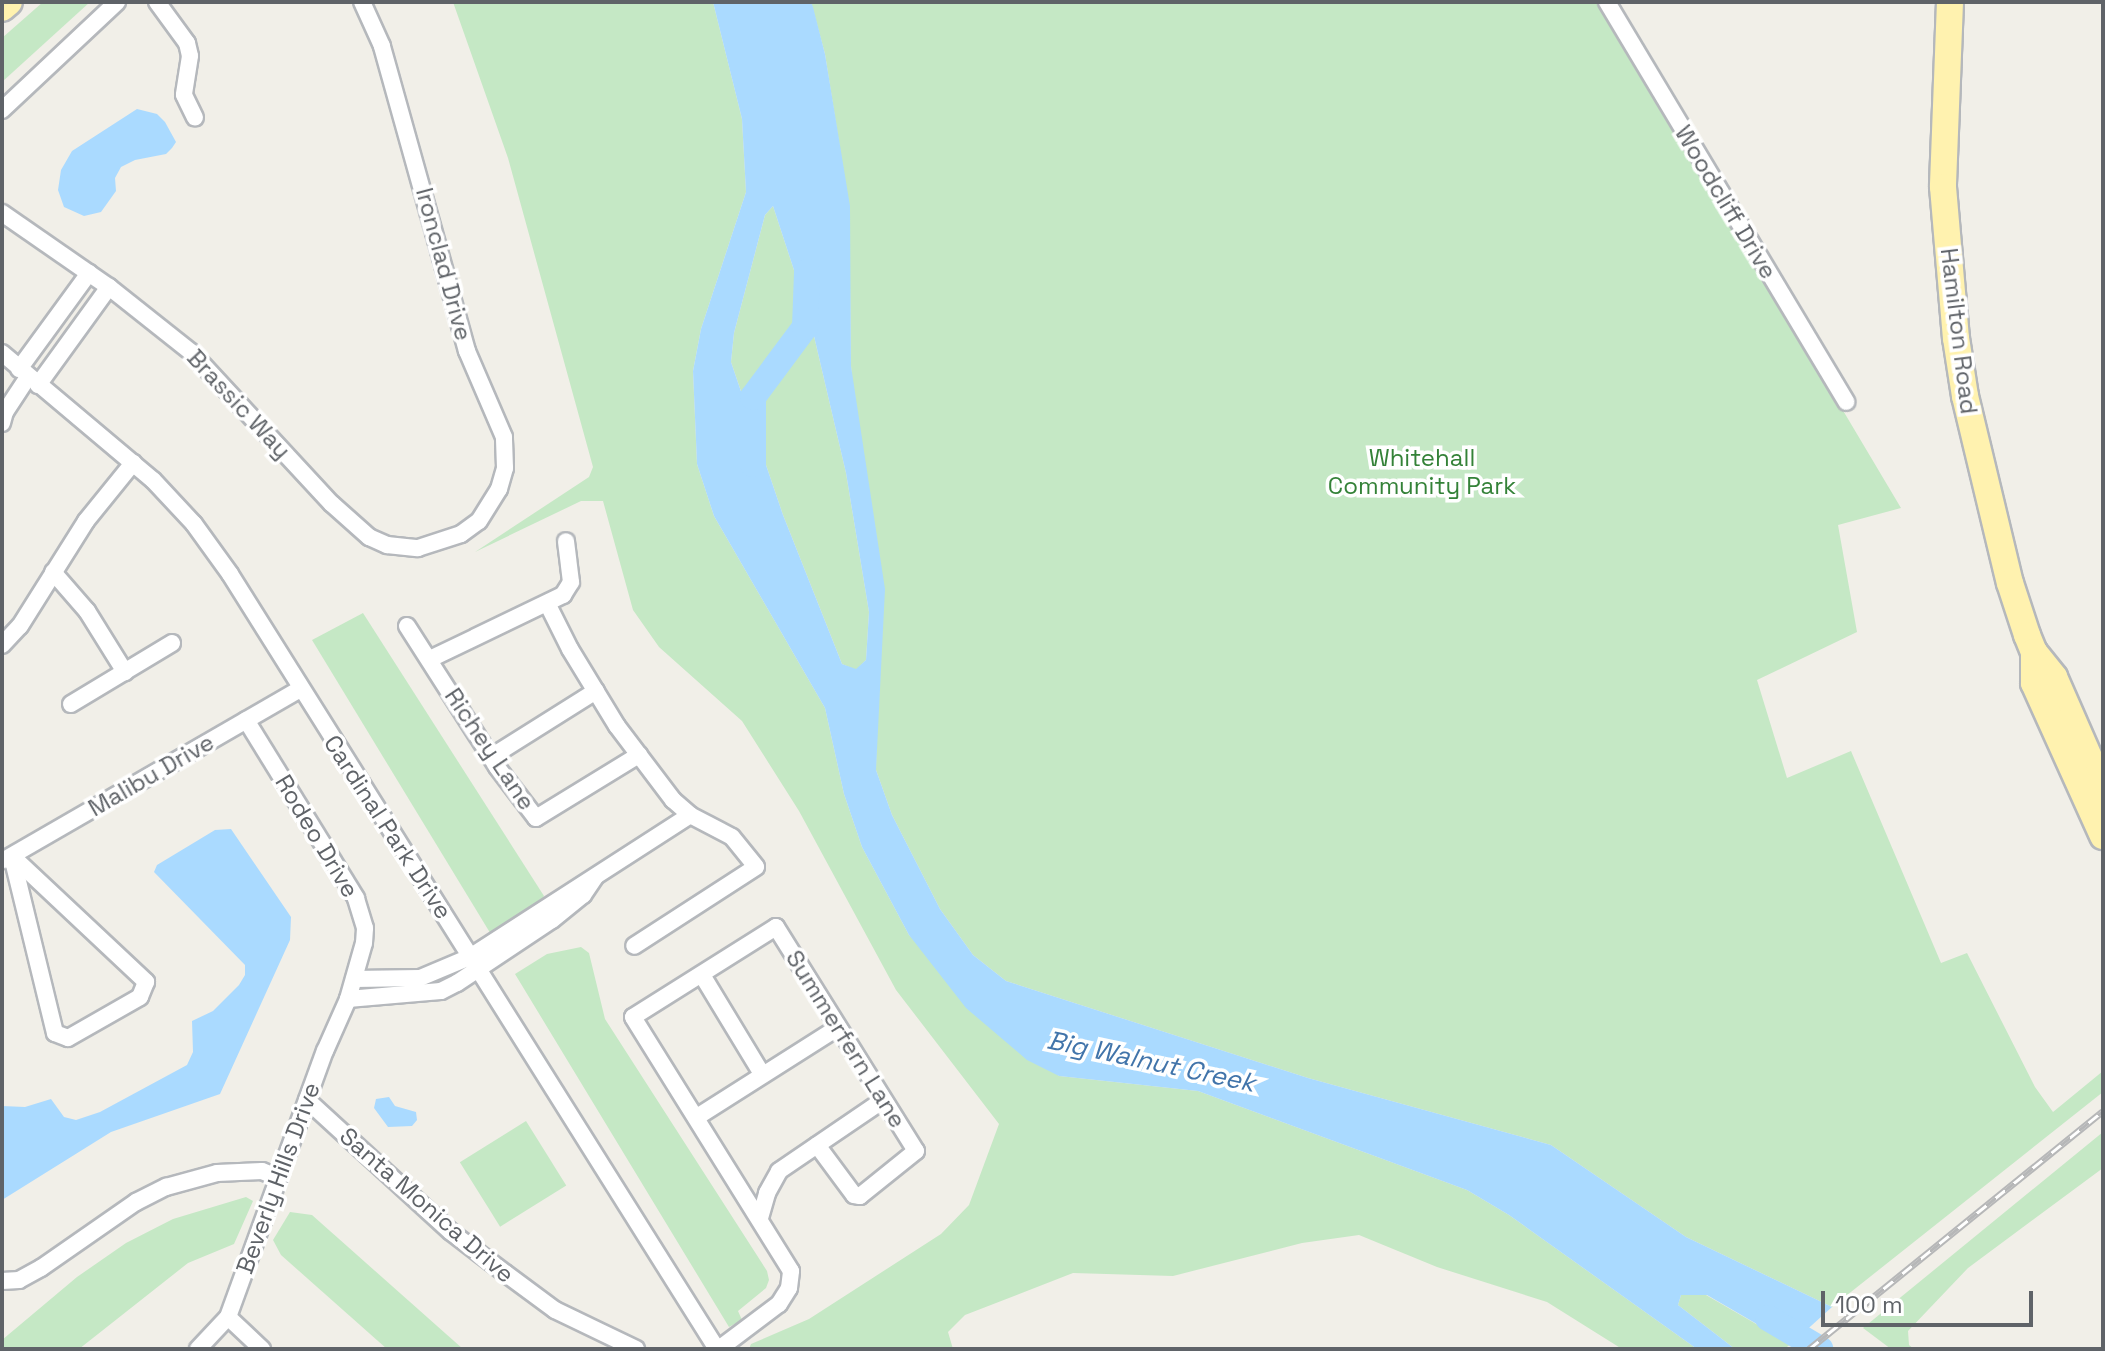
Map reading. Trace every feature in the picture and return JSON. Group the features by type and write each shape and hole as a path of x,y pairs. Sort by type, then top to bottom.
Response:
{"main road":[{"path":"2,8 9,2"},
{"name":"Hamilton Road","path":"1950,2 1943,187 1957,350 1974,437 2010,583 2034,652 2034,683 2103,836"},
{"name":"Hamilton Road","path":"2034,652 2054,677 2103,789"}],"street":[{"path":"2,110 117,2"},
{"path":"157,2 187,43 190,56 184,95 195,118"},
{"name":"Ironclad Drive","path":"362,2 382,46 467,351 504,437 505,468 499,489 479,521"},
{"name":"Woodcliff Drive","path":"1607,2 1846,402"},
{"name":"Brassic Way","path":"2,213 109,287 191,352 332,504 369,537 387,545 418,548 461,534 479,521"},
{"path":"2,423 5,412 89,273"},
{"path":"28,377 109,287"},
{"name":"Cardinal Park Drive","path":"2,353 133,463 194,524 230,574 718,1349"},
{"path":"2,645 20,626 86,521 133,463"},
{"path":"566,541 570,589 548,605 596,691 673,800 690,815 732,837 756,867 634,946"},
{"path":"53,572 87,611 125,672"},
{"name":"Richey Lane","path":"430,659 548,605"},
{"name":"Richey Lane","path":"407,626 491,757 536,818 639,755"},
{"path":"71,704 172,643"},
{"name":"Malibu Drive","path":"7,858 300,689"},
{"path":"491,757 596,691"},
{"name":"Rodeo Drive","path":"246,720 356,898 365,928 361,960"},
{"path":"348,999 441,991 474,963 552,920 583,895 601,870 690,815"},
{"path":"7,858 146,982 140,997 68,1038 55,1033 7,858"},
{"name":"Summerfern Lane","path":"702,975 776,927 916,1151 860,1196 854,1195 817,1145"},
{"name":"Beverly Hills Drive","path":"198,1349 228,1317 277,1177 361,960"},
{"path":"354,979 420,978 474,963"},
{"path":"718,1349 779,1304 789,1288 791,1271 633,1017 702,975 762,1074"},
{"path":"697,1117 837,1028"},
{"name":"Santa Monica Drive","path":"307,1100 451,1232 505,1273 555,1310 636,1349"},
{"path":"760,1218 767,1193 779,1171 882,1101"},
{"path":"2,1281 19,1280 41,1268 136,1202 166,1187 217,1173 262,1171 277,1177"},
{"path":"228,1317 262,1349"}],"green space":[{"path":"43,2 90,2 2,82 2,38"},
{"path":"453,2 713,2 742,119 746,192 701,329 693,371 697,464 714,516 825,708 844,794 862,847 909,935 1059,1076 1198,1091 1467,1190 1509,1215 1697,1349 1622,1349 1547,1302 1437,1267 1359,1235 1302,1243 1173,1276 1073,1273 965,1315 948,1332 953,1349 749,1349 751,1344 809,1319 941,1234 969,1205 999,1124 896,990 799,811 742,721 659,647 633,610 603,501 581,501 475,552 589,477 593,467 508,158"},
{"name":"Whitehall Community Park","path":"811,2 1600,2 1901,508 1838,525 1857,632 1757,680 1787,778 1851,751 1941,963 1967,953 2035,1087 2053,1112 2103,1071 2103,1092 1832,1307 1686,1237 1551,1145 1308,1078 1006,981 973,955 940,909 892,815 876,770 877,697 851,366 849,206 825,54"},
{"path":"773,206 810,319 846,473 869,612 866,660 856,670 842,664 783,515 731,362 734,333 765,215"},
{"path":"363,613 544,896 539,905 492,936 312,640"},
{"path":"581,947 589,953 605,1019 767,1271 769,1280 766,1288 738,1311 742,1320 729,1327 515,974 547,954"},
{"path":"526,1121 566,1185 500,1227 460,1162"},
{"path":"2103,1132 2103,1168 1968,1268 1908,1331 1909,1345 1914,1349 1891,1349 1863,1328"},
{"path":"246,1197 253,1201 234,1244 188,1263 79,1349 2,1349 2,1340 77,1277 126,1243 173,1219"},
{"path":"290,1212 312,1215 463,1349 387,1349 281,1255 273,1240"},
{"path":"1681,1295 1706,1295 1791,1344 1784,1349 1735,1349 1678,1305"}],"water":[{"path":"713,2 811,2 825,54 850,206 851,366 885,589 876,770 892,815 940,909 973,955 1006,981 1308,1078 1551,1145 1686,1237 1832,1307 1791,1344 1707,1295 1681,1295 1678,1305 1735,1349 1697,1349 1509,1215 1467,1190 1198,1091 1059,1076 1027,1060 966,1008 909,935 862,847 844,794 825,708 714,516 697,464 693,371 701,329 746,192 742,119","holes":["773,206 810,319 846,473 869,612 866,660 856,669 842,664 783,515 731,362 734,333 765,215"]},
{"path":"137,109 157,114 165,122 176,142 172,148 166,154 135,160 121,167 115,178 116,191 101,212 84,216 64,207 58,190 61,170 72,151"},
{"path":"231,829 291,917 290,940 220,1094 111,1132 2,1200 2,1106 25,1107 51,1099 64,1117 76,1120 100,1112 187,1065 193,1052 192,1021 213,1011 239,985 245,975 245,965 154,872 157,865 215,830"},
{"path":"389,1097 395,1106 416,1112 417,1120 412,1126 388,1127 374,1108 376,1099"}],"waterway":[{"name":"Big Walnut Creek","path":"753,464 753,397 805,327 807,272"},
{"name":"Big Walnut Creek","path":"1768,1318 1820,1349"}],"railway":[{"path":"1809,1349 2103,1111"}]}
